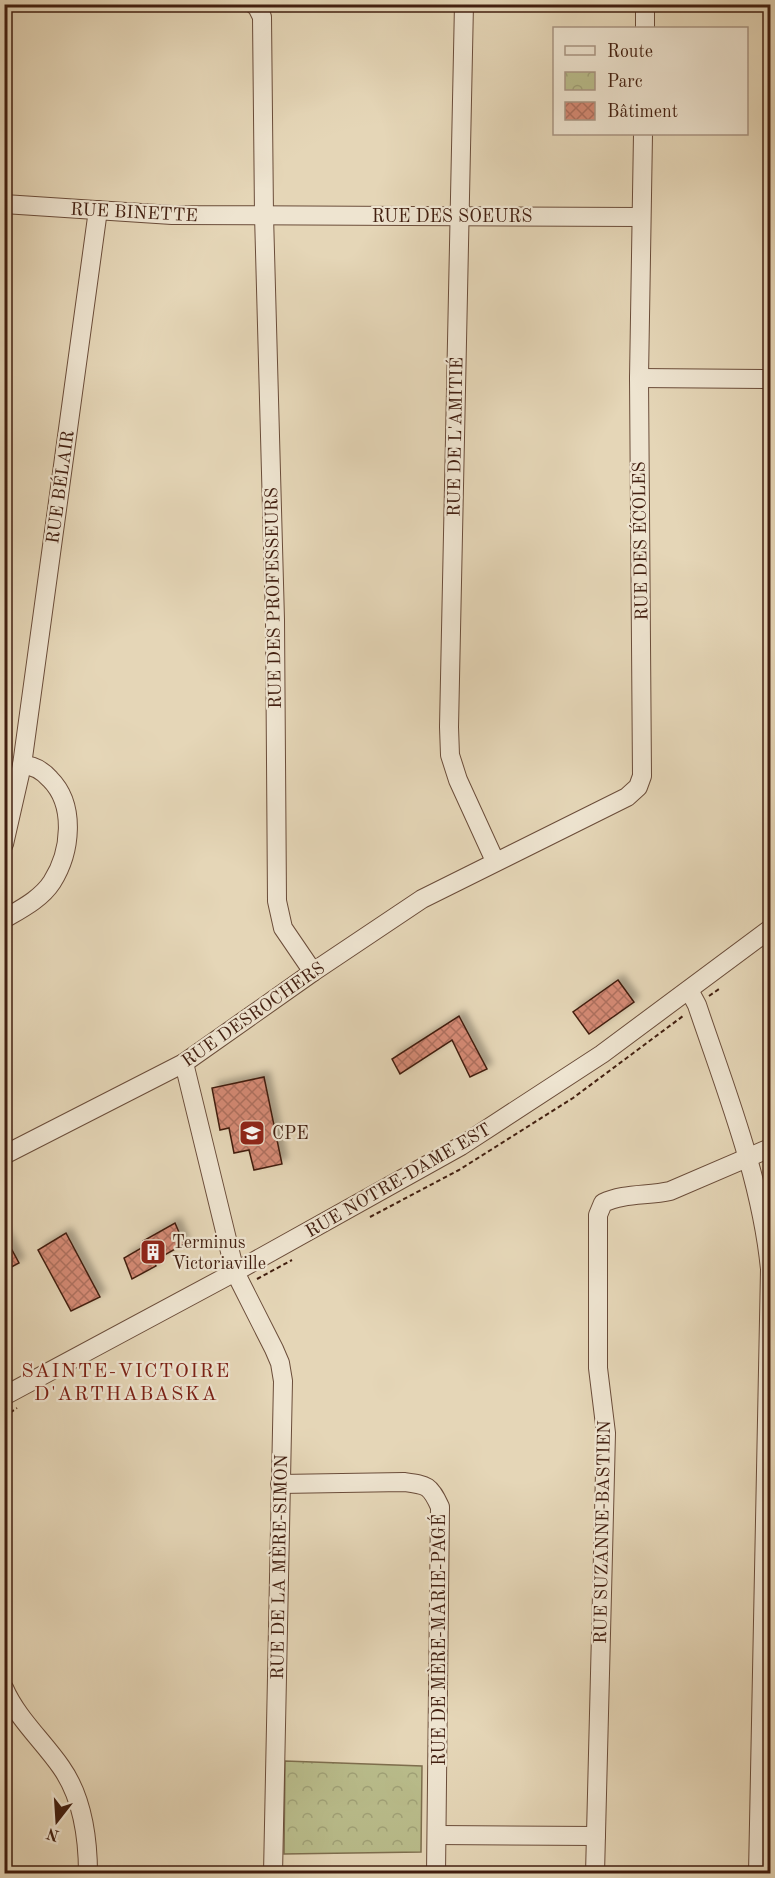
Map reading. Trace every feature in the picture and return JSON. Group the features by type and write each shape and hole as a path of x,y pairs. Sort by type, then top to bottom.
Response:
{"street":[{"name":"RUE DES PROFESSEURS","path":"253,4 262,17 264,215 275,620 278,901 283,928 313,972"},
{"name":"RUE DE L'AMITIÉ","path":"464,4 450,755 458,780 495,861"},
{"path":"645,4 645,27"},
{"name":"RUE DES ÉCOLES","path":"495,861 627,797 638,787 642,776 639,378 643,135"},
{"name":"RUE BINETTE","path":"4,204 172,215 264,215"},
{"name":"RUE BÉLAIR","path":"4,844 22,765 98,210"},
{"name":"RUE DES SOEURS","path":"264,215 641,217"},
{"path":"639,378 771,379"},
{"path":"4,919 30,904 50,884 61,866 66,845 68,823 65,803 59,788 43,772 31,765 22,765"},
{"name":"RUE DESROCHERS","path":"4,1155 184,1064 313,972 422,899 495,861"},
{"name":"RUE NOTRE-DAME EST","path":"4,1396 406,1177 513,1113 602,1054 771,929"},
{"path":"689,990 697,1005 749,1157 768,1245 770,1269 766,1705 758,1874"},
{"name":"RUE DE LA MÈRE-SIMON","path":"184,1064 235,1272 280,1363 283,1381 273,1874"},
{"name":"RUE SUZANNE-BASTIEN","path":"595,1874 606,1433 598,1368 598,1215 603,1203 613,1198 670,1191 771,1148"},
{"name":"RUE DE MÈRE-MARIE-PAGÉ","path":"280,1484 404,1482 422,1484 433,1491 441,1507 436,1874"},
{"path":"4,1688 19,1713 60,1766 78,1799 85,1827 88,1874"},
{"path":"437,1836 596,1836"}],"green space":[{"path":"285,1761 422,1766 421,1852 284,1854"}],"building":[{"path":"618,980 634,1002 589,1034 573,1012"},
{"path":"459,1016 487,1069 470,1077 452,1040 400,1074 392,1059"},
{"path":"264,1077 282,1164 254,1170 249,1150 234,1153 229,1128 220,1130 212,1088"},
{"name":"Terminus Victoriaville","path":"175,1223 184,1244 154,1261 156,1266 132,1279 124,1258 145,1246 143,1241"},
{"path":"66,1233 100,1297 71,1311 38,1250"},
{"path":"4,1235 19,1263 4,1271"}],"place":[{"name":"CPE","path":"252,1133"},
{"name":"Terminus Victoriaville","path":"153,1252"}],"district":[{"name":"SAINTE-VICTOIRE D'ARTHABASKA","path":"126,1382"}]}
